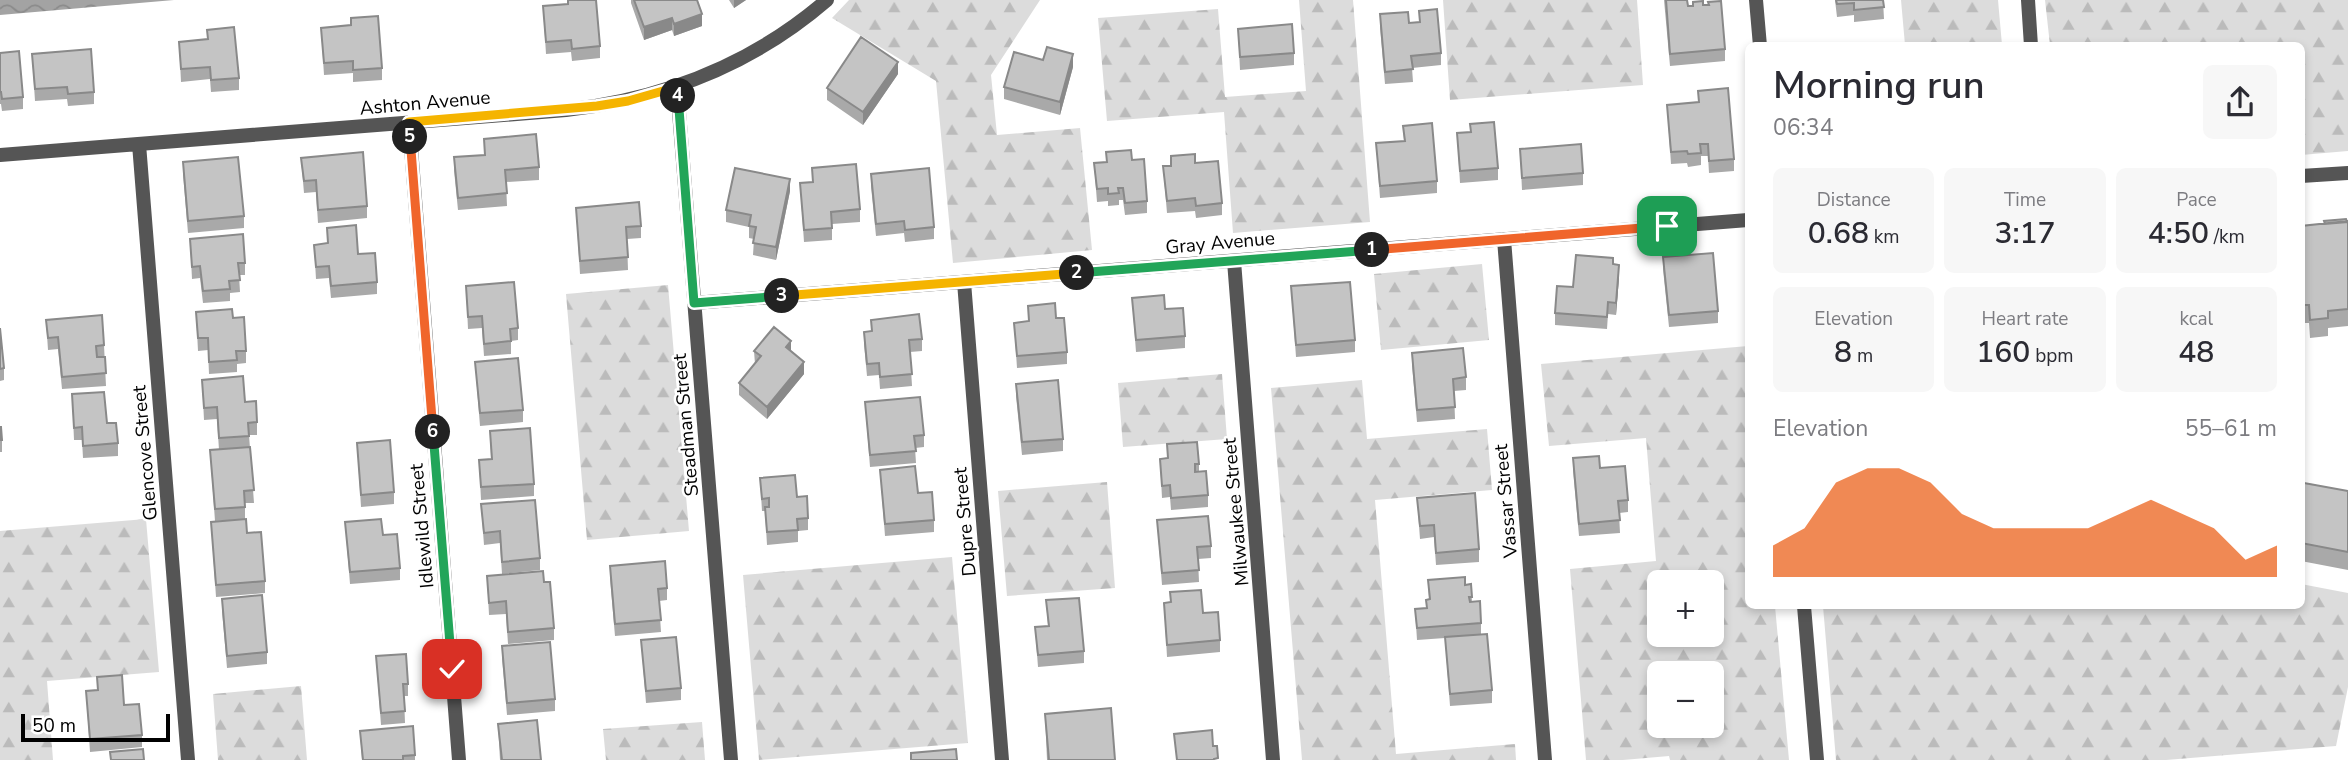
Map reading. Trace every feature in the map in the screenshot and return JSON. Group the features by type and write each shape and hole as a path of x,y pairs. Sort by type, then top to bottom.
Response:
{"street":[{"name":"Ashton Avenue","path":"0,155 597,106 628,101 677,87 726,66 763,47 827,0"},
{"path":"1756,0 1760,42"},
{"path":"2028,0 2031,42"},
{"name":"Steadman Street","path":"677,87 731,760"},
{"name":"Idlewild Street","path":"409,122 459,760"},
{"name":"Glencove Street","path":"139,144 188,760"},
{"path":"2305,176 2348,173"},
{"name":"Gray Avenue","path":"694,303 1745,220"},
{"name":"Vassar Street","path":"1504,239 1545,760"},
{"name":"Milwaukee Street","path":"1234,261 1273,760"},
{"name":"Dupre Street","path":"964,282 1002,760"},
{"path":"1804,609 1816,760"}],"green space":[{"path":"849,0 1040,0 991,75 997,135 1080,128 1092,250 953,263 936,81 832,18"},
{"path":"1299,0 1353,0 1370,222 1233,233 1224,112 1107,121 1098,18 1218,9 1225,97 1306,91"},
{"path":"1443,0 1637,0 1643,85 1450,100"},
{"path":"1901,0 1998,0 2002,42 1905,42"},
{"path":"2045,0 2348,0 2348,151 2305,155 2305,42 2050,42"},
{"path":"1482,264 1489,340 1381,350 1374,274"},
{"path":"668,285 689,531 587,540 566,294"},
{"path":"1745,346 1745,609 1775,609 1789,760 1670,760 1669,756 1586,760 1570,569 1656,561 1646,438 1549,446 1541,364"},
{"path":"1222,374 1227,439 1123,447 1118,383"},
{"path":"1362,380 1367,439 1487,429 1492,490 1375,500 1396,754 1515,744 1516,760 1302,760 1271,388"},
{"path":"1107,482 1115,588 1007,596 998,491"},
{"path":"146,519 159,672 47,681 53,760 0,760 0,531"},
{"path":"952,557 968,743 759,760 743,575"},
{"path":"2305,585 2348,593 2348,687 2336,746 2166,760 1836,760 1823,609 2305,609"},
{"path":"301,686 307,760 218,760 213,694"},
{"path":"702,722 705,760 606,760 603,729"}],"water":[{"path":"0,0 174,0 0,15"}],"building":[{"path":"568,0 596,0 600,46 572,49 571,40 546,42 543,6 568,4"},
{"path":"634,0 697,0 702,14 674,24 672,18 644,27"},
{"path":"1666,0 1687,0 1688,6 1693,6 1693,2 1703,1 1703,5 1709,5 1708,2 1721,1 1725,49 1670,54"},
{"path":"1836,0 1883,0 1884,7 1854,10 1854,3 1837,4"},
{"path":"1437,9 1441,53 1411,56 1413,69 1385,72 1380,14 1408,12 1409,23 1420,22 1419,11"},
{"path":"378,16 382,68 353,70 353,61 324,63 321,28 351,25 351,18"},
{"path":"1292,24 1294,53 1240,57 1238,29"},
{"path":"234,27 239,78 211,80 210,67 181,69 179,42 208,39 207,30"},
{"path":"861,37 898,62 863,112 827,88"},
{"path":"1047,47 1073,54 1060,102 1004,87 1014,52 1043,60"},
{"path":"91,49 94,92 68,94 67,87 35,89 32,54"},
{"path":"19,51 23,97 2,99 0,53"},
{"path":"1728,88 1734,159 1709,161 1708,144 1700,144 1701,153 1671,152 1667,105 1699,102 1698,91"},
{"path":"1494,122 1498,168 1460,171 1457,133 1471,132 1470,124"},
{"path":"1432,123 1437,181 1380,186 1376,143 1405,141 1403,126"},
{"path":"536,134 539,167 505,170 507,193 458,198 454,157 485,155 484,139"},
{"path":"1581,144 1583,173 1522,178 1520,149"},
{"path":"1131,150 1132,160 1144,159 1147,201 1125,203 1123,188 1118,188 1119,193 1108,194 1108,188 1097,189 1094,163 1107,162 1106,152"},
{"path":"363,152 367,206 318,210 316,180 304,181 301,158"},
{"path":"1195,154 1195,163 1218,161 1222,203 1196,206 1195,198 1167,201 1163,166 1171,166 1171,156"},
{"path":"238,157 244,216 188,221 183,162"},
{"path":"856,164 860,209 831,212 832,228 804,230 800,183 813,182 812,168"},
{"path":"735,168 790,179 776,247 753,243 756,227 749,226 751,215 726,210"},
{"path":"929,168 934,227 905,230 904,221 876,224 871,174"},
{"path":"639,202 641,226 626,227 628,257 580,261 576,208"},
{"path":"2346,219 2347,222 2325,224 2324,221"},
{"path":"2348,221 2348,309 2328,311 2328,318 2310,320 2309,305 2305,305 2305,226"},
{"path":"356,225 358,254 375,253 377,282 331,286 329,266 316,267 314,245 328,243 327,228"},
{"path":"243,234 245,263 238,263 240,280 229,281 230,289 203,291 200,266 192,267 190,239"},
{"path":"1713,253 1718,311 1669,315 1663,257"},
{"path":"1576,255 1613,258 1613,264 1619,265 1616,303 1608,302 1607,317 1555,313 1557,286 1573,287"},
{"path":"514,282 518,328 510,329 511,341 484,344 482,316 468,317 466,286"},
{"path":"1350,282 1355,340 1296,345 1291,286"},
{"path":"1164,295 1165,309 1183,308 1185,336 1136,340 1132,298"},
{"path":"1055,303 1056,318 1064,318 1067,352 1017,356 1014,323 1029,321 1028,306"},
{"path":"232,309 233,318 244,317 246,351 236,351 237,360 209,362 208,338 198,338 196,312"},
{"path":"919,314 922,339 909,340 912,374 880,377 879,363 867,364 864,332 872,331 871,320"},
{"path":"102,315 104,345 96,346 97,357 105,357 106,373 62,377 58,337 48,338 46,320"},
{"path":"774,327 791,341 786,347 804,362 767,407 739,383 761,356 754,351"},
{"path":"0,328 4,368 0,369"},
{"path":"1463,348 1466,377 1453,379 1455,407 1417,410 1412,353"},
{"path":"518,358 523,410 480,413 475,362"},
{"path":"243,376 245,402 256,401 257,422 248,423 249,436 219,438 217,407 204,408 202,380"},
{"path":"1058,380 1063,439 1022,442 1016,384"},
{"path":"104,392 107,423 116,423 118,443 83,446 82,427 74,428 72,394"},
{"path":"920,397 924,435 914,436 916,451 870,455 865,402"},
{"path":"530,428 534,484 481,487 479,460 492,459 490,431"},
{"path":"390,440 394,492 361,495 357,443"},
{"path":"1197,442 1199,464 1195,464 1195,472 1206,471 1208,495 1171,498 1170,485 1162,486 1160,459 1168,458 1167,444"},
{"path":"250,447 254,490 244,491 245,507 215,509 210,450"},
{"path":"1599,456 1600,468 1625,466 1628,500 1618,501 1620,520 1579,524 1573,458"},
{"path":"915,466 918,493 932,492 934,520 885,524 880,470"},
{"path":"795,475 797,497 807,496 808,518 797,519 798,530 767,532 765,507 769,507 769,498 762,499 760,478"},
{"path":"2305,483 2348,491 2348,552 2305,544"},
{"path":"1475,493 1479,549 1436,553 1434,525 1420,526 1417,498"},
{"path":"535,500 540,558 502,562 500,531 484,533 481,504"},
{"path":"1208,516 1211,546 1197,547 1199,570 1162,573 1157,520"},
{"path":"246,519 247,533 261,532 265,581 216,585 211,522"},
{"path":"381,519 383,535 397,534 400,568 350,572 345,522"},
{"path":"665,561 667,588 658,589 661,620 615,624 610,566"},
{"path":"543,571 544,582 550,582 554,628 508,632 506,601 489,603 487,576"},
{"path":"1465,577 1465,585 1471,584 1470,602 1480,601 1481,623 1417,628 1415,609 1427,608 1426,600 1430,599 1428,580"},
{"path":"1201,590 1203,613 1218,612 1220,640 1167,645 1164,603 1171,602 1170,592"},
{"path":"262,595 267,652 227,656 222,599"},
{"path":"1079,598 1084,651 1038,655 1035,627 1049,626 1046,600"},
{"path":"1487,634 1492,690 1450,694 1445,637"},
{"path":"676,637 681,688 646,691 641,640"},
{"path":"550,642 555,699 507,703 502,646"},
{"path":"406,654 408,684 403,684 405,711 381,713 376,656"},
{"path":"122,675 124,705 139,704 142,735 90,739 86,691 98,690 97,677"},
{"path":"1111,708 1115,760 1049,760 1045,714"},
{"path":"537,720 541,760 502,760 498,724"},
{"path":"413,726 415,755 403,756 403,760 363,760 360,731"},
{"path":"1212,730 1213,746 1217,746 1218,758 1177,760 1174,734"},
{"path":"143,749 144,760 111,760 110,752"},
{"path":"956,749 957,760 911,760 911,753"}],"route":[{"path":"452,669 409,122 597,106 628,101 677,87 694,303 1667,226"}]}
